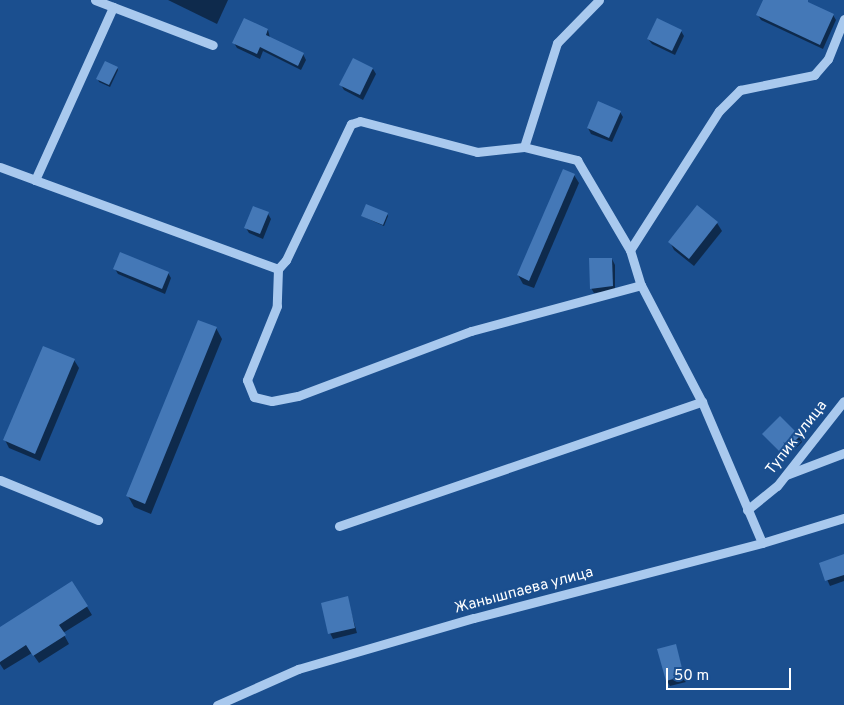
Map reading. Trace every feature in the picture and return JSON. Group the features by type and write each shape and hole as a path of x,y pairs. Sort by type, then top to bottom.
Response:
{"street":[{"path":"95,0 213,46"},
{"path":"524,147 558,43 599,0"},
{"path":"35,180 113,7"},
{"path":"630,250 719,111 740,90 814,75 828,59 844,19"},
{"path":"641,285 471,331 298,396 272,401 254,397 247,380 277,306 278,269 286,260 351,124 360,121 477,152 524,147 577,160 630,250 641,285 702,402 762,543"},
{"path":"0,167 278,269"},
{"name":"Тупик улица","path":"747,510 777,486 844,401"},
{"path":"339,526 702,402"},
{"path":"786,475 844,453"},
{"path":"0,480 98,520"},
{"name":"Жанышпаева улица","path":"217,705 298,669 474,618 762,543 844,518"}],"building":[{"path":"763,0 808,0 808,2 834,14 820,45 756,15"},
{"path":"244,18 268,29 266,35 304,53 298,66 260,47 257,54 232,43"},
{"path":"657,18 682,30 672,51 647,39"},
{"path":"353,58 373,68 360,95 339,85"},
{"path":"105,61 118,67 109,85 96,79"},
{"path":"598,101 621,111 609,138 587,128"},
{"path":"563,169 575,174 529,281 517,275"},
{"path":"366,204 388,213 383,225 361,216"},
{"path":"697,205 718,222 689,259 668,242"},
{"path":"253,206 269,212 260,234 244,228"},
{"path":"120,252 169,272 162,289 113,269"},
{"path":"589,258 612,258 613,286 590,289"},
{"path":"198,320 217,327 145,504 126,496"},
{"path":"43,346 75,359 35,454 3,440"},
{"path":"780,416 800,436 782,454 762,434"},
{"path":"844,554 844,575 825,581 819,563"},
{"path":"72,581 88,606 59,625 66,635 33,656 26,645 0,662 0,627"},
{"path":"348,596 355,628 328,634 321,603"},
{"path":"676,644 684,676 666,681 657,649"}]}
